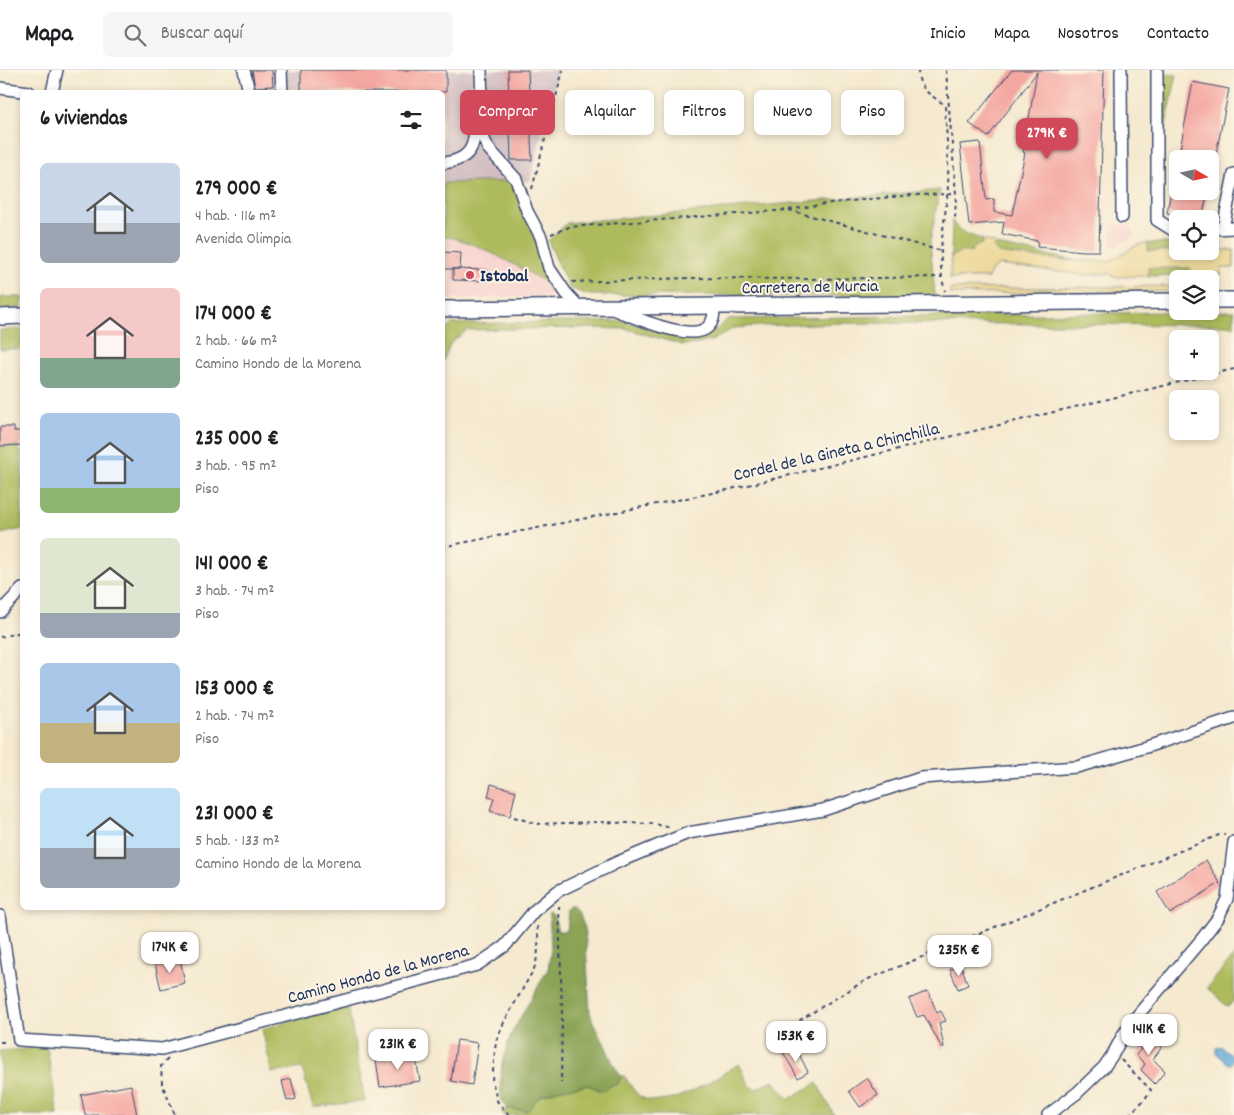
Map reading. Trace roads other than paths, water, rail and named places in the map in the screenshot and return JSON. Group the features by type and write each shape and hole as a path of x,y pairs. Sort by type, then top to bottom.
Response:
{"highway":[{"path":"1219,300 1234,300"},
{"name":"Carretera de Murcia","path":"445,310 1169,301"},
{"path":"0,317 20,316"}],"street":[{"path":"52,90 57,70"},
{"path":"244,70 249,90"},
{"path":"281,70 282,90"},
{"path":"445,163 457,162 469,152 475,139 475,70"},
{"path":"481,70 483,137 488,148 516,179 527,211 541,237 549,268 566,293 580,308"},
{"path":"1122,70 1122,218"},
{"path":"1157,70 1156,220 1169,228"},
{"path":"0,88 20,91"},
{"path":"1228,228 1234,174"},
{"path":"609,307 678,331 697,332 707,329 714,319 714,306"},
{"path":"0,612 20,591"},
{"name":"Camino Hondo de la Morena","path":"0,916 19,1040 162,1049 477,966 505,946 534,911 558,891 618,862 688,833 823,810 921,778 1077,767 1234,718"},
{"path":"1048,1115 1077,1093 1104,1067 1137,1016 1201,940 1222,910 1228,890 1230,838"}],"water":[{"path":"1221,1046 1234,1057 1230,1065 1216,1053 1216,1048"}],"place":[{"name":"Istobal","path":"470,275"}]}
